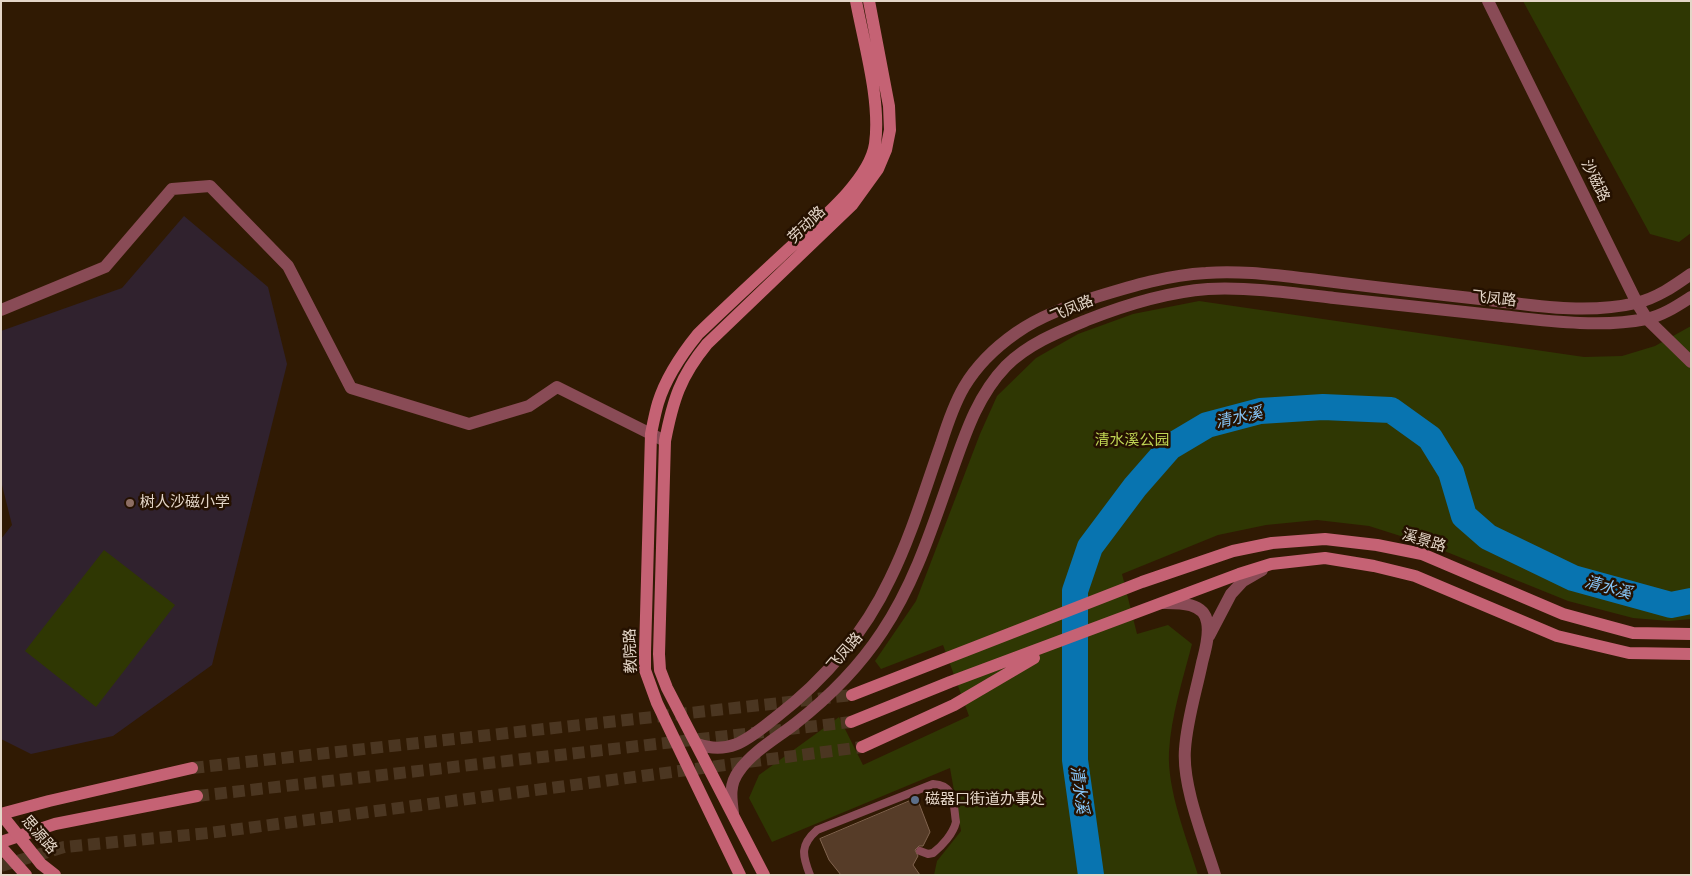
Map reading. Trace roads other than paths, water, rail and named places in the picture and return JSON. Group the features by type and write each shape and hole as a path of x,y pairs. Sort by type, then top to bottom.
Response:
{"main road":[{"name":"劳动路","path":"651,434 658,404 668,378 681,356 698,334 844,196 868,164 874,146 876,104 856,1"},
{"name":"劳动路","path":"665,441 671,412 691,363 707,344 852,205 878,169 886,150 890,130 889,106 869,1"},
{"name":"教院路","path":"651,434 645,670 657,703 740,875"},
{"name":"教院路","path":"665,441 660,670 667,688 764,875"},
{"name":"溪景路","path":"852,695 1142,582 1233,552 1272,543 1325,539 1377,544 1422,554 1563,614 1633,633 1691,634"},
{"path":"851,722 950,682 1239,574 1271,564 1325,558 1374,566 1415,576 1557,636 1629,653 1691,654"},
{"path":"862,747 954,704 1062,641"},
{"path":"1,814 192,768"},
{"path":"1,842 55,824 197,796"},
{"name":"思源路","path":"1,814 42,864 55,875"},
{"path":"1,846 26,875"}],"street":[{"name":"沙磁路","path":"1488,1 1637,303 1647,319 1690,361"},
{"path":"1,310 105,267 172,190 210,186 288,266 351,388 469,424 529,406 557,387 665,441"},
{"name":"飞凤路","path":"697,744 712,749 727,747 744,741 790,706 834,663 856,636 875,608 903,551 952,413 964,388 979,366 996,348 1018,331 1040,319 1070,306 1142,284 1207,272 1282,276 1550,307 1578,308 1637,303 1664,292 1691,274"},
{"name":"飞凤路","path":"733,813 732,782 737,772 750,758 822,701 871,649 892,617 910,586 919,565 969,424 981,399 995,378 1008,364 1031,346 1106,312 1172,295 1208,289 1280,292 1570,323 1647,319 1673,309 1691,297"},
{"path":"1207,638 1231,594 1243,581 1271,564"},
{"path":"1162,603 1182,603 1195,606 1203,613 1207,622 1207,638 1187,729 1185,752 1187,776 1215,875"}],"lane":[{"path":"810,875 804,859 804,853 808,840 817,830 869,814 933,784 943,786 951,792 956,822 953,831 933,853 928,854 920,851"}],"waterway":[{"name":"清水溪","path":"1091,875 1075,760 1075,591 1090,547 1135,487 1170,447 1207,425 1260,411 1323,407 1391,410 1430,438 1451,472 1464,516 1488,537 1573,578 1671,605 1691,601"}],"tunnel":[{"path":"192,768 852,695"},
{"path":"197,796 851,722"},
{"path":"1,866 64,847 209,833 862,747"}],"place":[{"name":"树人沙磁小学","path":"130,503"},
{"name":"磁器口街道办事处","path":"915,800"}],"park label":[{"name":"清水溪公园","path":"1132,441"}]}
